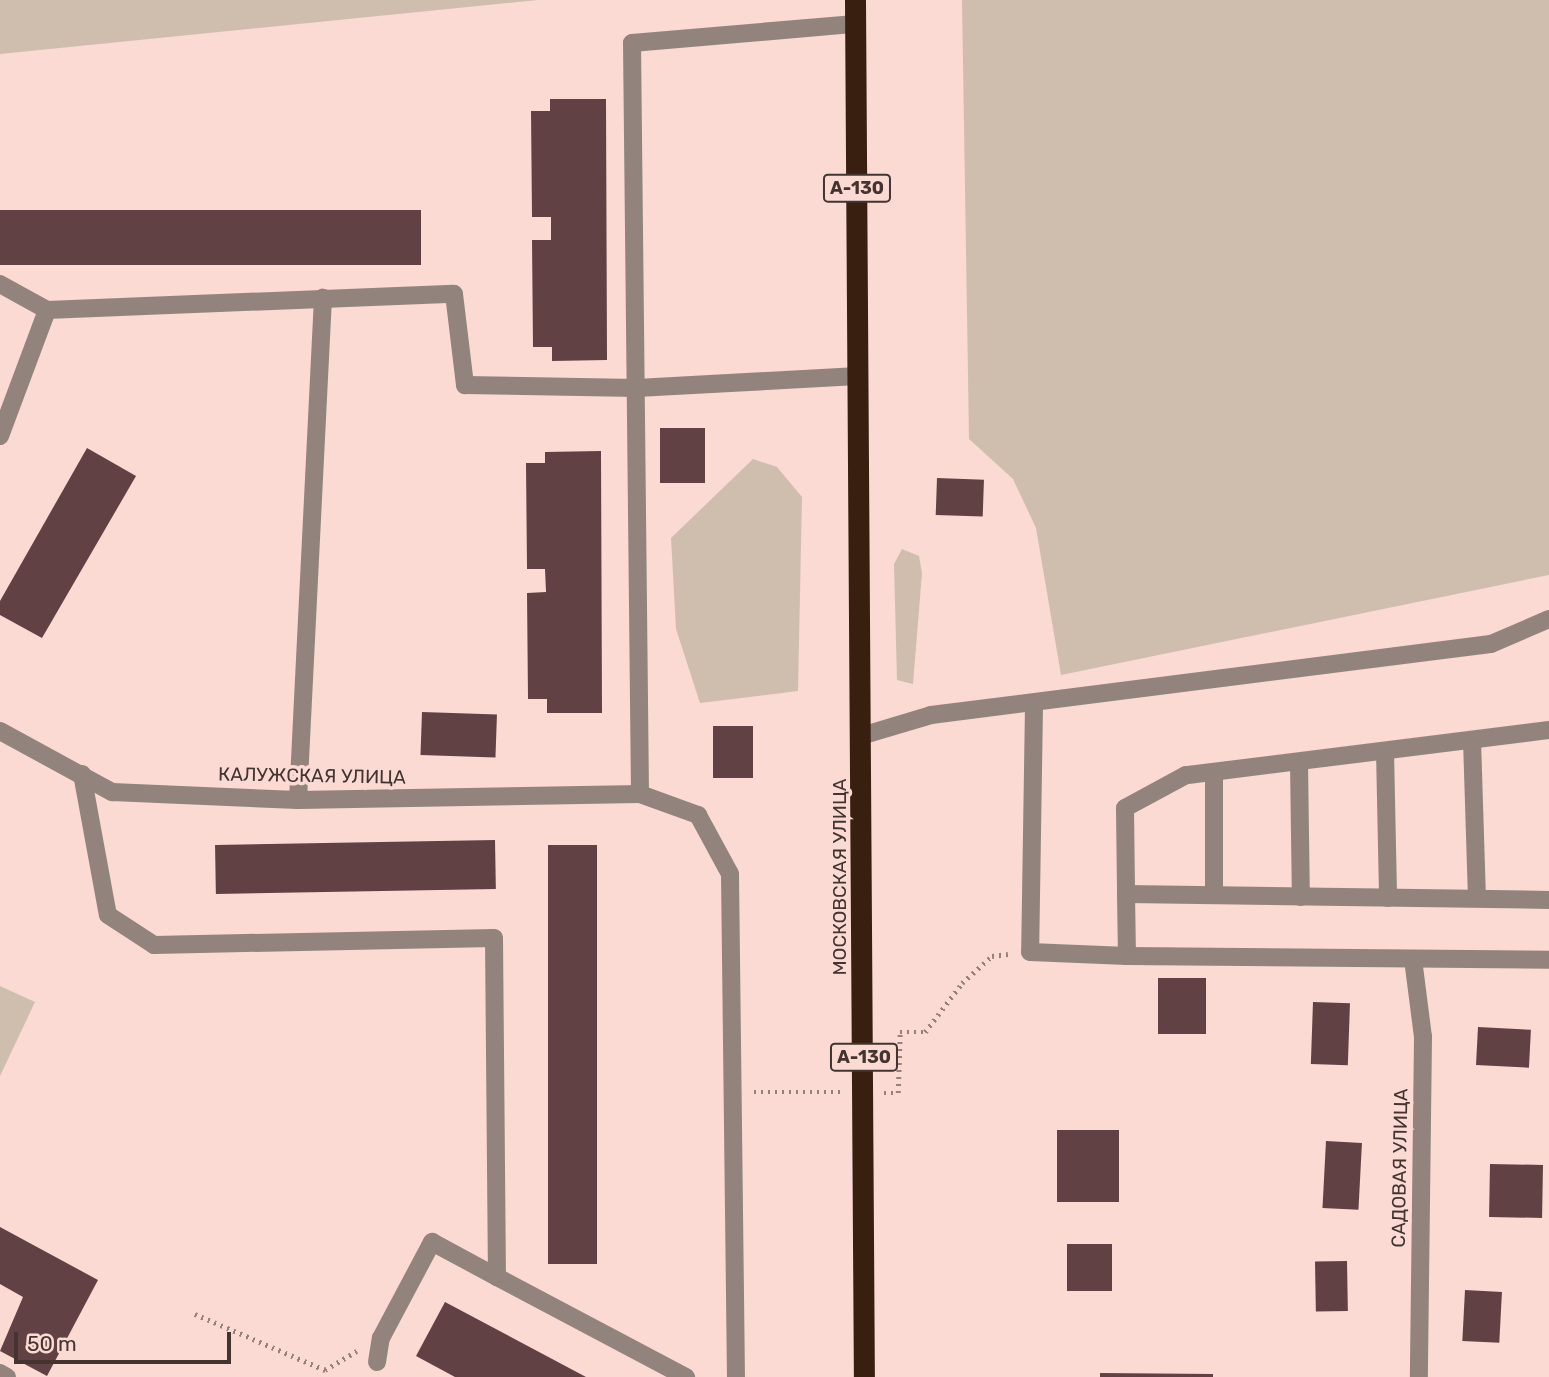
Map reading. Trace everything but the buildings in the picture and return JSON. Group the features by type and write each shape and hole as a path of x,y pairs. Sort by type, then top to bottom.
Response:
{"highway":[{"name":"А-130","path":"855,0 858,376"},
{"name":"МОСКОВСКАЯ УЛИЦА","path":"858,376 864,1092 863,1377"}],"street":[{"path":"736,1377 730,874 698,815 639,794 632,43 855,24"},
{"path":"0,284 47,310 454,294 465,385 637,388 858,376"},
{"path":"298,800 323,298"},
{"path":"0,436 47,310"},
{"path":"861,736 931,715 1034,706 1492,644 1549,619"},
{"path":"1034,706 1030,952 1126,956 1549,960"},
{"path":"1126,956 1125,808 1186,775 1549,730"},
{"name":"КАЛУЖСКАЯ УЛИЦА","path":"2,737 82,774 112,792 298,800 639,794"},
{"path":"1472,740 1477,898"},
{"path":"1385,751 1388,898"},
{"path":"1299,762 1301,897"},
{"path":"1214,772 1214,895"},
{"path":"82,774 108,915 154,945 494,938 498,1277"},
{"path":"1126,894 1549,900"},
{"name":"САДОВАЯ УЛИЦА","path":"1413,960 1423,1037 1419,1377"},
{"path":"377,1362 380,1338 432,1242 686,1377"},
{"path":"0,1374 6,1377"}],"path":[{"path":"732,1092 898,1093 900,1032 925,1032 992,956 1030,952"},
{"path":"195,1314 325,1370 380,1338"}],"shaded area":[{"path":"0,0 538,0 0,54"},
{"path":"962,0 1549,0 1549,575 1061,675 1036,528 1013,479 969,439"},
{"path":"753,459 777,467 802,497 798,691 700,703 676,629 671,538"},
{"path":"902,549 919,556 922,573 913,684 897,680 894,564"},
{"path":"0,986 35,1002 0,1076"}]}
